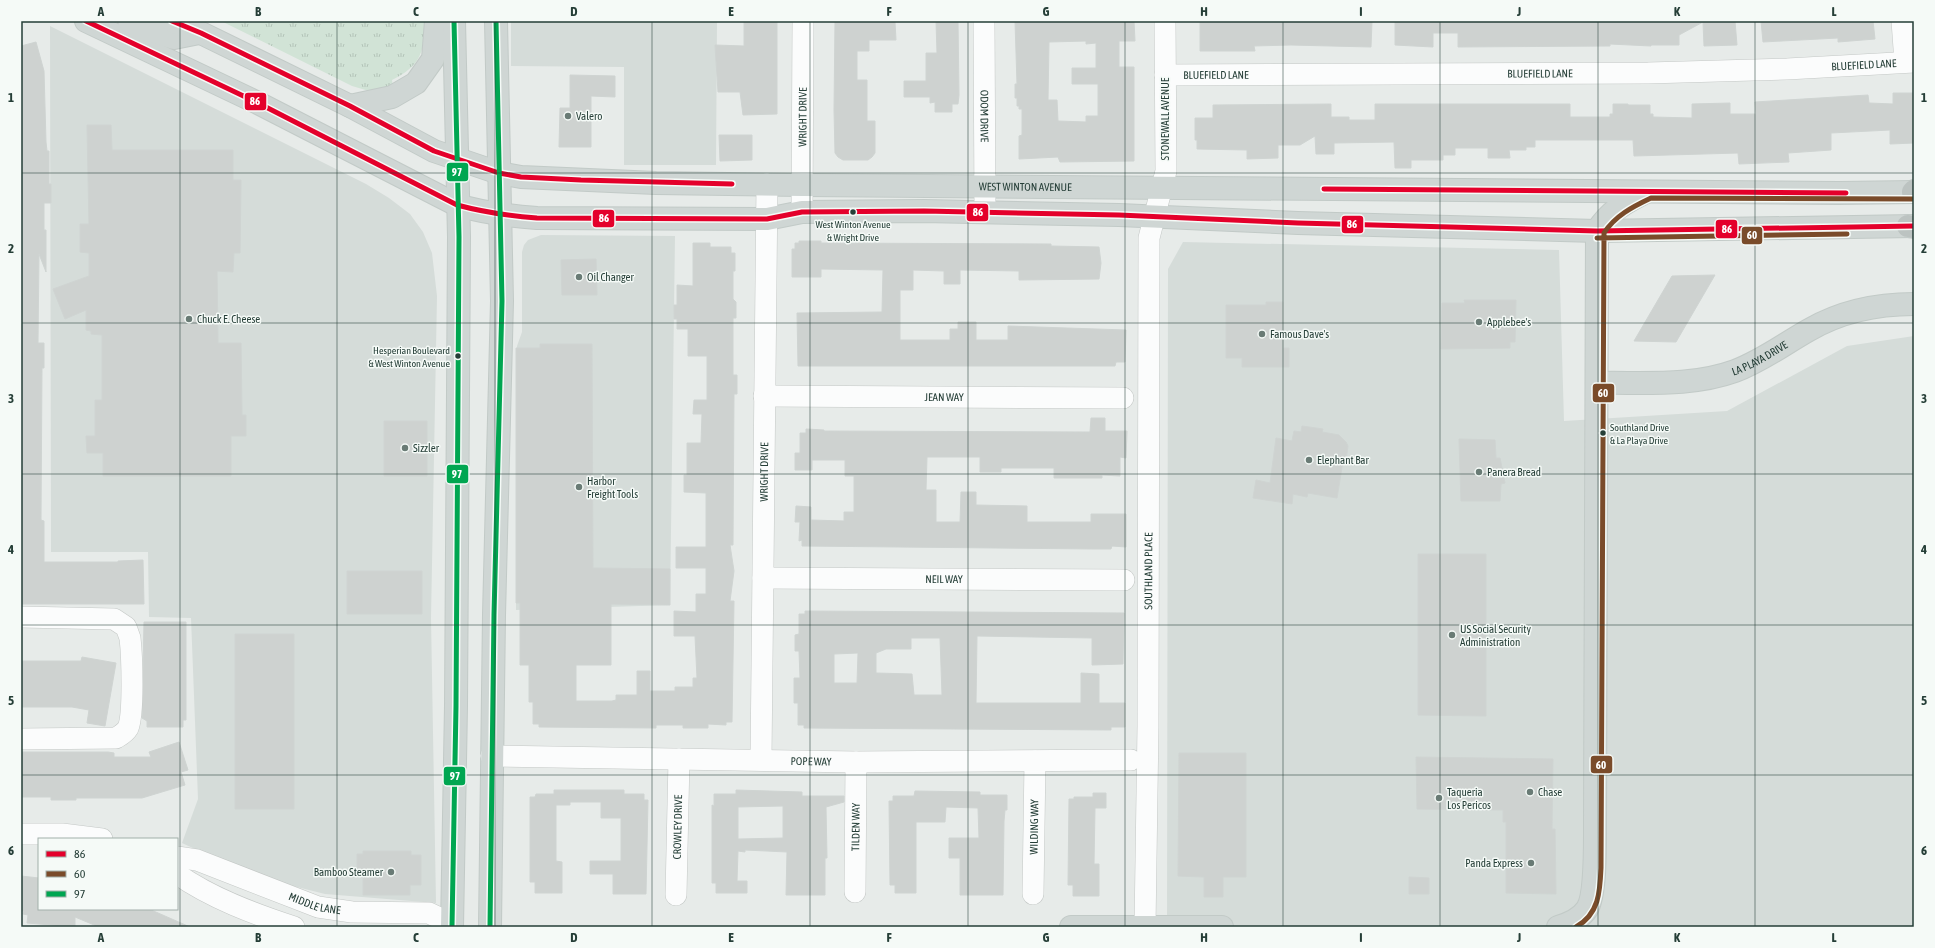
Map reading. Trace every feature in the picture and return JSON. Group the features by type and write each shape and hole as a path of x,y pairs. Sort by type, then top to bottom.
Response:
{"main road":[{"path":"86,21 258,103 458,205 478,211 500,215 536,218 767,219 802,212 985,211 1156,216 1298,223 1597,231 1912,226"},
{"path":"129,21 148,30 174,38 201,33"},
{"name":"WEST WINTON AVENUE","path":"172,21 201,33 350,106 434,152 499,173 521,177 588,181 802,185 1914,192"},
{"path":"350,106 392,97 416,83 432,59 436,21"},
{"path":"453,926 458,205 454,21"},
{"path":"490,927 491,756 502,301 496,21"},
{"path":"1558,927 1572,922 1587,909 1593,887 1595,827 1597,231 1604,220 1626,202 1649,191"},
{"name":"LA PLAYA DRIVE","path":"1597,383 1683,382 1719,376 1759,360 1809,330 1836,318 1872,307 1914,304"},
{"path":"1071,927 1222,927"}],"street":[{"name":"WRIGHT DRIVE","path":"802,212 803,21"},
{"name":"ODOM DRIVE","path":"984,21 985,211"},
{"name":"STONEWALL AVENUE","path":"1156,216 1166,171 1165,21"},
{"path":"1902,21 1909,62"},
{"name":"BLUEFIELD LANE","path":"1165,75 1648,73 1787,69 1909,62"},
{"name":"WRIGHT DRIVE","path":"762,760 764,396 767,219 766,184"},
{"name":"SOUTHLAND PLACE","path":"1145,927 1148,720 1149,238 1156,216"},
{"name":"JEAN WAY","path":"764,396 1123,398"},
{"name":"NEIL WAY","path":"763,578 1124,580"},
{"path":"21,617 105,618 114,619 126,626 129,631 131,645 131,715 127,730 123,735 116,738 21,739"},
{"name":"POPE WAY","path":"491,756 856,762 1131,760"},
{"name":"CROWLEY DRIVE","path":"676,895 679,759"},
{"name":"WILDING WAY","path":"1033,894 1035,761"},
{"name":"TILDEN WAY","path":"855,892 856,762"},
{"path":"21,834 62,834 94,838"},
{"name":"MIDDLE LANE","path":"178,857 197,860 318,907 352,912 429,913 453,926"},
{"path":"178,875 199,888 264,918 294,927"}],"shaded area":[{"path":"511,21 717,21 716,165 624,165 624,67 511,66"},
{"path":"50,26 366,184 389,198 410,214 423,232 432,253 437,296 431,618 436,903 325,894 253,876 182,843 198,799 191,618 149,617 148,552 51,552"},
{"path":"541,235 675,236 670,605 516,610 517,346 522,332 522,252 524,245 528,240"},
{"path":"1183,242 1559,250 1564,421 1727,411 1847,346 1914,336 1914,927 1167,927 1168,269"}],"green space":[{"path":"221,21 427,21 422,49 415,63 410,69 392,80 393,88 369,91 352,86"}],"building":[{"path":"744,21 777,21 777,114 743,115 740,92 718,92 715,45 744,46"},
{"path":"835,21 895,22 896,40 869,40 869,51 857,51 857,80 867,80 867,121 875,121 875,153 868,160 843,160 835,153"},
{"path":"936,21 958,21 959,95 958,104 952,104 952,112 935,112 935,102 930,103 930,97 904,97 904,81 926,81 926,53 937,53"},
{"path":"1015,21 1134,21 1135,41 1119,41 1119,67 1134,67 1134,161 1060,162 1058,157 1019,159 1019,136 1022,135 1022,109 1019,109 1019,106 1017,106 1017,98 1015,98 1015,84 1017,84","holes":["1086,41 1086,44 1096,43 1096,68 1072,68 1072,84 1098,84 1098,116 1086,116 1086,122 1058,121 1057,100 1048,100 1049,42"]},
{"path":"1200,21 1372,21 1371,47 1291,45 1254,46 1255,51 1200,51"},
{"path":"1395,21 1735,21 1737,45 1704,46 1703,22 1679,35 1679,45 1651,46 1610,44 1610,46 1458,47 1458,33 1433,33 1433,47 1395,45"},
{"path":"1761,21 1873,21 1875,39 1838,42 1838,38 1763,42"},
{"path":"36,42 44,71 46,142 47,151 49,151 49,184 51,184 51,203 44,203 44,230 46,230 46,272 39,254 38,343 44,343 44,368 42,368 41,520 44,521 44,562 118,562 143,560 144,604 21,604 21,46"},
{"path":"570,75 615,76 615,97 591,96 591,147 559,147 560,108 570,108"},
{"path":"1893,93 1914,93 1914,143 1890,144 1890,130 1831,133 1831,150 1788,153 1789,162 1739,164 1738,153 1634,156 1633,140 1535,140 1535,147 1526,147 1526,150 1509,150 1510,158 1488,158 1488,148 1455,148 1455,155 1443,155 1443,160 1411,160 1411,168 1395,168 1394,142 1334,143 1334,154 1316,154 1315,136 1300,145 1278,145 1278,158 1247,159 1247,150 1197,149 1197,140 1195,140 1195,118 1213,118 1213,105 1331,104 1331,117 1349,117 1349,120 1375,120 1375,104 1570,104 1570,117 1610,117 1610,114 1613,114 1613,104 1628,104 1650,105 1650,114 1653,114 1653,117 1692,118 1692,104 1730,103 1730,114 1756,114 1755,102 1868,95 1869,103 1893,104"},
{"path":"87,125 111,125 112,150 233,150 233,180 241,180 240,253 234,253 233,272 217,271 218,343 241,343 242,415 246,415 246,436 231,436 231,476 103,476 103,453 87,453 86,436 95,436 95,400 102,400 102,335 91,334 91,331 86,330 86,310 65,319 53,289 89,276 89,253 80,252 80,224 89,224"},
{"path":"719,135 752,135 752,160 720,161"},
{"path":"799,241 821,241 821,243 1051,244 1051,246 1099,247 1101,263 1099,279 1019,280 1019,271 960,270 960,284 944,284 944,271 913,270 913,290 900,290 900,340 950,340 950,329 958,329 958,322 976,322 976,340 1008,340 1008,326 1126,330 1125,362 1116,362 1115,366 798,366 797,313 882,312 883,270 821,269 821,277 792,277 792,249 795,249 795,243 799,243"},
{"path":"693,243 710,243 710,247 731,247 731,253 735,253 735,271 733,271 733,299 736,302 736,318 733,318 733,375 737,375 737,394 734,394 733,545 730,545 734,571 730,601 734,601 732,722 726,722 726,725 708,724 708,728 683,728 683,725 656,725 656,728 539,727 539,724 533,724 533,702 529,702 529,665 520,665 520,603 516,603 516,348 540,348 540,344 592,344 593,568 670,569 670,605 611,604 611,665 576,665 576,701 612,701 616,700 616,695 637,695 637,671 650,671 650,691 675,691 675,687 693,687 693,678 697,678 695,636 674,636 674,611 696,612 696,594 706,594 706,568 676,568 676,547 706,547 706,493 684,492 684,475 687,475 687,443 701,443 702,414 693,414 694,400 707,400 707,356 688,356 688,329 677,329 677,319 674,319 674,305 677,305 677,285 693,286"},
{"name":"Oil Changer","path":"596,259 597,295 562,295 561,260"},
{"path":"1715,275 1676,342 1634,341 1672,276"},
{"name":"Applebee's","path":"1464,300 1516,300 1515,342 1510,342 1510,348 1441,349 1442,303 1465,303"},
{"path":"1266,302 1283,302 1283,348 1289,348 1289,367 1242,367 1242,358 1226,358 1226,305 1266,305"},
{"path":"1091,418 1105,418 1105,431 1127,431 1126,458 1120,457 1120,476 1102,475 1102,478 1054,478 1054,468 1001,468 1001,472 980,472 980,457 927,457 926,490 936,490 936,522 960,522 961,492 976,492 976,505 1027,506 1027,522 1091,522 1091,514 1126,514 1126,547 1112,546 1111,549 1092,549 802,546 802,540 799,541 800,522 795,522 796,506 811,507 811,520 844,521 844,512 854,512 854,476 845,476 845,460 812,460 812,470 795,470 795,453 800,453 800,433 806,433 806,429 824,431 1090,432"},
{"path":"384,421 427,421 427,476 384,476"},
{"path":"1302,426 1323,429 1322,432 1339,435 1348,446 1346,460 1343,461 1337,498 1308,493 1307,497 1293,494 1292,504 1253,498 1256,480 1270,483 1276,438 1292,441 1294,431 1301,432"},
{"path":"1459,439 1495,440 1496,458 1500,458 1505,483 1501,484 1500,501 1461,501"},
{"name":"US Social Security Administration","path":"1418,554 1486,554 1486,716 1418,715"},
{"path":"347,571 422,571 422,614 347,614"},
{"path":"805,611 1124,613 1123,664 1092,665 1092,638 977,636 976,703 1081,703 1081,673 1099,674 1099,703 1125,703 1125,727 1111,727 1111,730 804,728 804,725 798,725 798,703 794,703 794,678 800,678 799,651 795,651 795,635 799,634 799,614 805,614","holes":["911,638 940,638 942,695 914,695 912,674 876,673 876,653 886,649 911,649","858,653 857,683 834,683 834,654"]},
{"path":"144,622 186,622 186,720 183,720 183,727 147,727 147,721 142,718"},
{"path":"235,634 294,634 294,809 235,809"},
{"path":"82,657 116,663 105,726 87,723 89,710 72,707 21,707 21,661 81,661"},
{"path":"179,742 188,770 181,772 185,785 142,798 76,798 76,800 51,800 51,797 22,797 21,752 108,752 114,753 114,757 151,757 149,752"},
{"path":"1179,753 1246,753 1246,877 1223,877 1223,897 1204,897 1204,877 1178,876"},
{"path":"1416,757 1553,759 1552,829 1555,829 1556,894 1506,893 1506,822 1503,822 1503,810 1417,809"},
{"path":"554,790 624,790 624,794 644,794 644,800 648,800 646,894 613,894 613,874 590,874 590,861 621,861 621,818 601,818 601,802 570,802 570,805 556,805 556,861 562,862 562,893 535,893 535,882 530,882 530,797 535,797 536,794 554,794"},
{"path":"736,790 802,792 802,796 844,796 844,802 826,807 827,858 825,858 825,895 786,895 787,852 745,850 745,852 738,851 737,881 747,881 747,893 716,893 716,883 712,883 712,805 714,806 714,794 736,794","holes":["783,806 783,838 738,839 738,807"]},
{"path":"915,791 980,792 980,795 1007,795 1007,810 1005,810 1004,821 1003,895 960,895 960,858 949,858 949,838 979,838 978,808 946,807 945,822 916,822 916,893 895,893 895,885 890,885 889,801 893,801 893,796 914,796"},
{"path":"1093,793 1106,793 1106,808 1095,808 1094,864 1099,864 1099,896 1073,896 1073,885 1068,885 1069,799 1074,799 1074,797 1093,797"},
{"path":"363,851 411,851 411,855 421,855 421,885 410,885 410,895 363,895 363,876 357,876 357,854 363,854"},
{"path":"21,876 38,878 38,910 151,910 190,927 99,927 75,917 75,927 27,923 28,915 23,914 24,911 21,911"},
{"path":"1409,877 1429,878 1429,894 1409,894"}],"transit line":[{"name":"86","path":"86,21 258,103 457,205 487,212 517,216 537,218 767,219 802,212 924,211 1119,215 1298,223 1597,231 1914,226"},
{"name":"86","path":"172,21 201,33 350,106 434,151 499,173 521,177 581,180 732,184"},
{"name":"97","path":"452,927 456,706 459,237 454,21"},
{"name":"97","path":"490,927 494,615 502,301 496,21"},
{"name":"86","path":"1324,189 1846,193"},
{"name":"60","path":"1576,927 1584,922 1594,909 1597,902 1601,868 1604,233 1608,227 1624,212 1651,198 1914,199"},
{"name":"60","path":"1597,238 1847,234"}],"place":[{"name":"Valero","path":"568,116"},
{"name":"West Winton Avenue & Wright Drive","path":"853,212"},
{"name":"Oil Changer","path":"579,277"},
{"name":"Chuck E. Cheese","path":"189,319"},
{"name":"Applebee's","path":"1479,322"},
{"name":"Famous Dave's","path":"1262,334"},
{"name":"Hesperian Boulevard & West Winton Avenue","path":"458,356"},
{"name":"Southland Drive & La Playa Drive","path":"1603,433"},
{"name":"Sizzler","path":"405,448"},
{"name":"Elephant Bar","path":"1309,460"},
{"name":"Panera Bread","path":"1479,472"},
{"name":"Harbor Freight Tools","path":"579,487"},
{"name":"US Social Security Administration","path":"1452,635"},
{"name":"Chase","path":"1530,792"},
{"name":"Taqueria Los Pericos","path":"1439,798"},
{"name":"Panda Express","path":"1531,863"},
{"name":"Bamboo Steamer","path":"391,872"}]}
